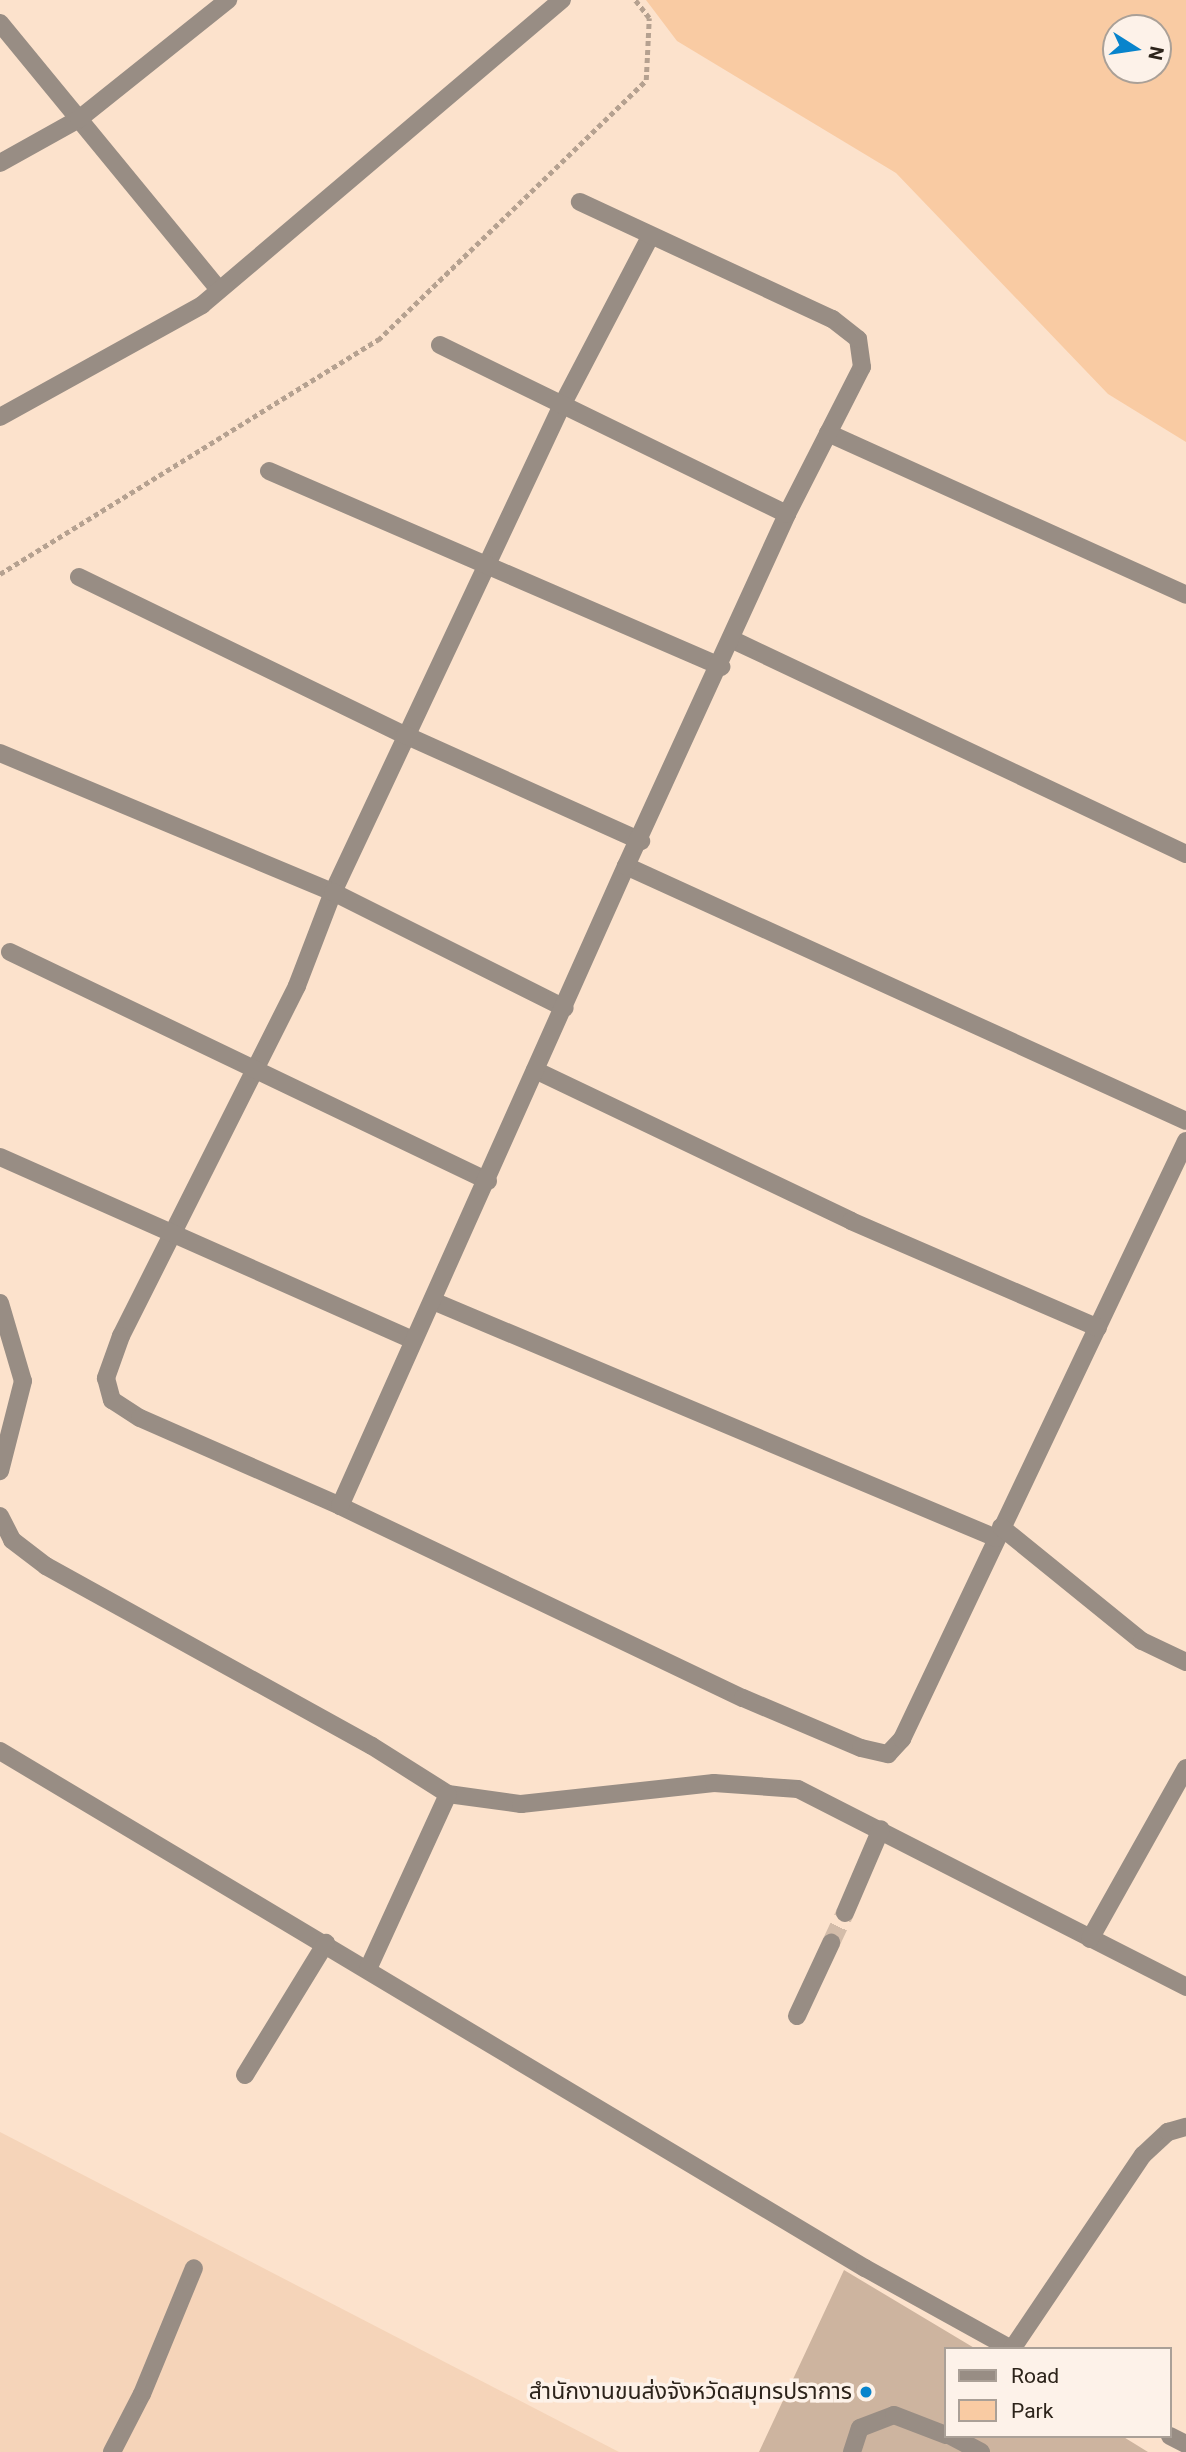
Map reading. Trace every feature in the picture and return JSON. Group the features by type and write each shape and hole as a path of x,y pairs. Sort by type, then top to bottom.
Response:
{"street":[{"path":"0,163 79,119 228,0"},
{"path":"0,417 202,305 562,0"},
{"path":"0,23 219,290"},
{"path":"340,1506 411,1339 433,1301 488,1181 626,866 641,841 788,514 862,366 858,340 832,319 650,237 580,202"},
{"path":"650,237 562,405 488,569 405,735 333,892 297,986 172,1234 110,1368 106,1378 113,1400 140,1418 340,1506 743,1698 861,1748 888,1754 902,1739 1186,1141"},
{"path":"440,345 788,514"},
{"path":"828,433 1186,595"},
{"path":"269,471 488,569 721,667"},
{"path":"79,577 405,735 641,841"},
{"path":"733,640 1186,854"},
{"path":"0,753 333,892 565,1008"},
{"path":"626,866 1186,1121"},
{"path":"10,952 488,1181"},
{"path":"535,1070 851,1221 1098,1328"},
{"path":"0,1157 411,1339"},
{"path":"433,1301 998,1532 1142,1641 1186,1662"},
{"path":"0,1303 23,1381 0,1471"},
{"path":"0,1516 12,1540 46,1566 372,1746 448,1794 521,1804 714,1783 798,1789 1186,1987"},
{"path":"0,1751 326,1943 865,2268 1008,2347"},
{"path":"1090,1939 1186,1768"},
{"path":"368,1969 448,1794"},
{"path":"845,1913 881,1829"},
{"path":"245,2075 326,1943"},
{"path":"797,2016 831,1943"},
{"path":"1013,2347 1143,2155 1168,2132 1186,2127"},
{"path":"112,2452 142,2394 194,2268"},
{"path":"852,2452 860,2428 894,2415 944,2434"},
{"path":"954,2438 981,2452"}],"path":[{"path":"0,574 378,340 646,80 649,18 635,0"}],"shaded area":[{"path":"0,2132 619,2452 0,2452"}],"green space":[{"path":"646,0 1186,0 1186,442 1108,394 896,173 677,41"}],"building":[{"name":"สำนักงานขนส่งจังหวัดสมุทรปราการ","path":"844,2270 973,2347 944,2347 944,2438 1125,2438 1148,2452 759,2452"}],"tunnel":[{"path":"831,1943 845,1913"}],"place":[{"name":"สำนักงานขนส่งจังหวัดสมุทรปราการ","path":"866,2392"}]}
